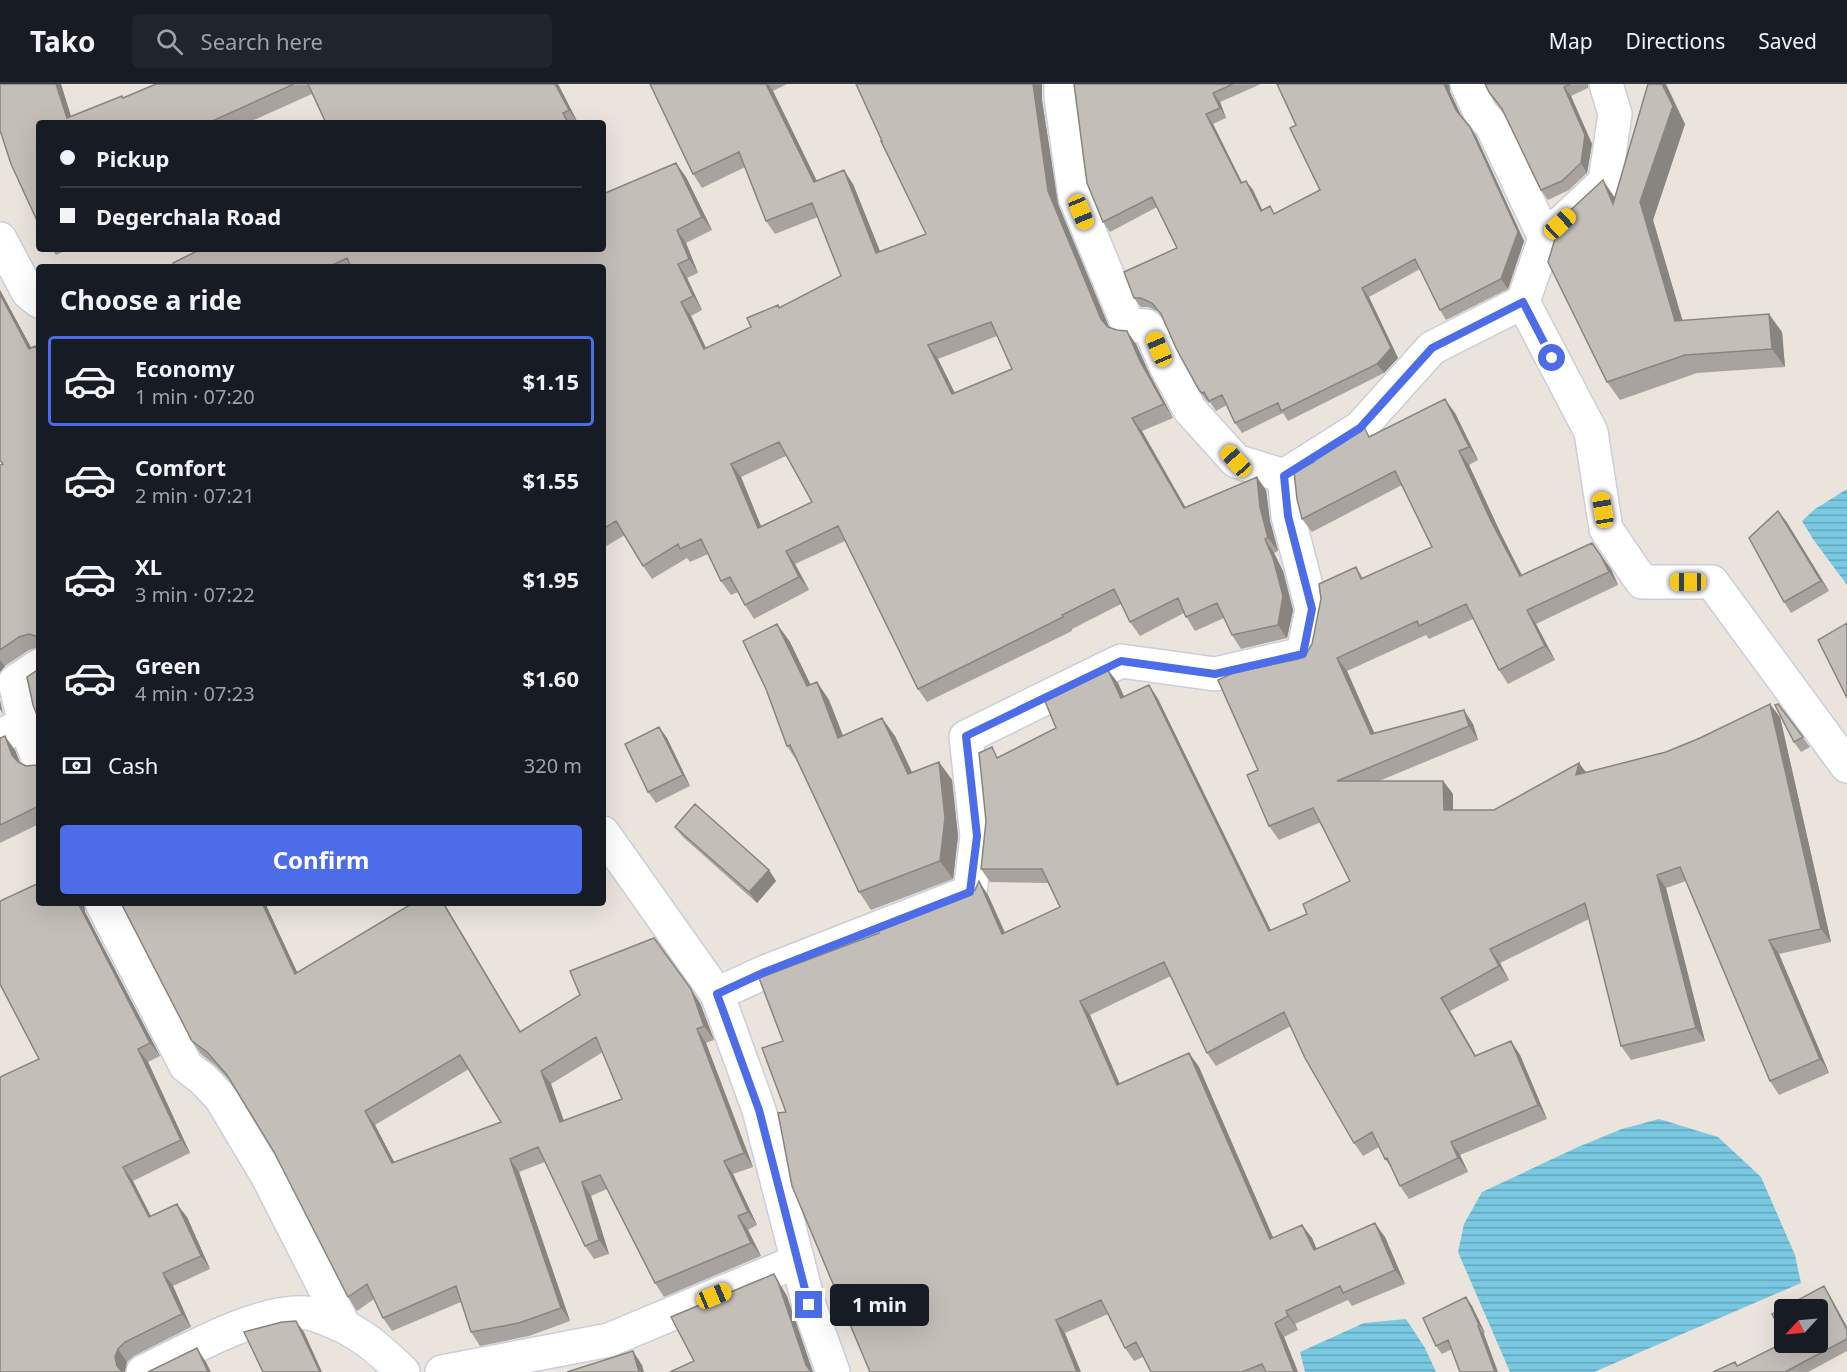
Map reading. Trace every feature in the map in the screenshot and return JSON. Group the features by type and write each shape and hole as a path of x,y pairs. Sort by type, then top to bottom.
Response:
{"street":[{"path":"1061,84 1075,197 1128,325 1146,326 1151,331 1166,366 1190,410 1236,461 1284,476 1360,428 1432,348 1523,302 1545,238 1605,182 1615,114 1606,84"},
{"path":"1467,84 1480,112 1492,126 1545,238"},
{"path":"0,239 28,292 36,299"},
{"path":"1523,302 1592,432 1606,529 1642,582 1712,582 1844,755"},
{"path":"717,994 765,972 970,892 977,836 966,736 1121,661 1215,674 1303,654 1312,609 1288,516 1284,476"},
{"path":"36,668 15,682 12,730 36,758"},
{"path":"606,837 717,994 759,1110 809,1305 833,1372"},
{"path":"104,906 186,1066 221,1098 267,1175 344,1326"},
{"path":"442,1372 609,1340 798,1261"},
{"path":"143,1372 224,1333 274,1316 308,1313 344,1326 376,1347 403,1372"}],"water":[{"path":"1847,489 1847,585 1802,521 1815,509"},
{"path":"1659,1119 1718,1137 1761,1177 1795,1255 1801,1283 1594,1372 1510,1372 1458,1252 1464,1224 1482,1192 1578,1147 1622,1129"},
{"path":"1406,1319 1425,1348 1436,1372 1305,1372 1300,1352 1364,1323"}],"building":[{"path":"0,84 56,84 67,118 156,84 294,84 215,120 36,120 36,218 11,164 0,130"},
{"path":"308,84 555,84 569,110 563,113 566,120 325,120"},
{"path":"650,84 766,84 814,182 844,170 876,253 926,234 856,84 1033,84 1048,191 1101,319 1108,327 1127,331 1140,361 1164,404 1132,418 1184,508 1257,477 1260,507 1268,538 1265,539 1273,558 1283,596 1278,625 1232,635 1217,603 1186,617 1178,598 1130,622 1114,589 918,689 838,526 786,551 799,577 745,605 730,577 721,581 701,539 680,549 678,544 643,566 616,521 606,527 606,264 350,264 347,258 334,264 173,263 195,252 606,252 606,193 676,163 702,217 677,230 689,259 678,264 693,296 681,302 704,349 751,327 747,318 778,305 779,308 841,276 812,203 766,221 739,152 693,174","holes":["991,322 1012,369 952,394 928,345","779,442 812,502 758,528 731,464"]},
{"path":"1074,84 1233,84 1213,93 1220,108 1206,114 1241,183 1246,181 1261,211 1270,206 1274,214 1320,190 1290,128 1296,125 1277,84 1444,84 1456,110 1470,127 1518,232 1501,279 1440,310 1415,259 1362,288 1391,348 1377,364 1281,411 1278,403 1235,423 1222,395 1209,401 1204,392 1199,390 1161,314 1152,303 1141,298 1134,298 1124,272 1177,248 1152,197 1103,222 1087,183"},
{"path":"1485,84 1570,84 1564,87 1585,135 1581,163 1562,181 1541,190 1502,109"},
{"path":"1648,84 1662,84 1673,106 1640,202 1675,321 1769,314 1772,349 1685,355 1607,382 1548,262 1561,219 1603,180 1613,204"},
{"path":"0,294 29,349 35,346 36,348 36,636 29,634 19,637 0,650 0,465 3,464 0,460"},
{"path":"1445,399 1469,447 1459,451 1491,521 1520,576 1592,543 1609,572 1527,610 1545,646 1499,670 1466,604 1419,626 1417,621 1337,658 1371,734 1464,710 1469,726 1337,781 1443,781 1444,810 1494,810 1579,763 1576,775 1666,752 1770,704 1821,929 1769,940 1820,1059 1770,1081 1680,867 1657,875 1696,1028 1621,1046 1585,903 1490,949 1499,966 1441,998 1475,1056 1511,1041 1538,1105 1451,1142 1458,1158 1400,1186 1372,1132 1354,1143 1305,1058 1284,1012 1207,1053 1164,962 1080,1001 1117,1085 1189,1053 1270,1239 1302,1225 1314,1250 1375,1223 1395,1270 1343,1293 1340,1286 1286,1311 1288,1316 1275,1323 1294,1372 1266,1372 1262,1364 1242,1372 1151,1372 1136,1342 1125,1348 1101,1300 1056,1320 1077,1372 870,1372 792,1186 778,1113 786,1112 762,1048 783,1041 759,978 879,933 878,931 967,896 975,890 979,881 1002,934 1060,907 1042,869 981,869 986,821 979,753 992,747 997,758 1056,728 1045,701 1108,670 1121,698 1149,685 1269,931 1307,914 1303,904 1350,881 1313,808 1269,826 1247,775 1258,770 1218,680 1233,673 1298,659 1306,654 1312,644 1321,599 1319,584 1356,567 1361,579 1432,547 1395,471 1302,519 1294,472 1314,462 1313,460 1364,427 1369,437"},
{"path":"1778,511 1821,581 1784,602 1749,538"},
{"path":"1847,623 1847,698 1818,640"},
{"path":"777,624 807,686 817,682 838,738 882,718 908,774 939,762 945,818 940,861 859,892 790,745 787,746 766,689 743,641"},
{"path":"36,671 36,712 33,705 27,677"},
{"path":"1778,704 1803,737 1794,742 1775,705"},
{"path":"659,727 683,775 648,792 625,744"},
{"path":"5,736 12,755 18,762 26,766 36,765 36,807 0,825 0,738"},
{"path":"695,804 769,870 749,892 675,827"},
{"path":"36,884 36,906 80,906 150,1043 138,1049 181,1140 123,1167 149,1217 177,1204 201,1256 163,1273 182,1314 125,1342 118,1349 115,1357 117,1366 122,1372 0,1372 0,1077 39,1059 0,984 0,901"},
{"path":"123,906 263,906 295,974 408,906 445,906 520,1032 580,995 570,971 654,938 691,989 704,1026 697,1029 744,1153 724,1161 748,1212 738,1216 751,1243 655,1283 600,1175 582,1182 599,1240 585,1246 538,1147 510,1159 561,1308 519,1323 471,1332 456,1286 383,1318 367,1284 348,1297 274,1152 227,1075 207,1052 192,1041","holes":["596,1037 622,1099 560,1122 541,1071","460,1055 501,1122 392,1163 365,1111"]},
{"path":"774,1274 806,1365 811,1372 670,1372 694,1361 671,1317"},
{"path":"1824,1286 1847,1330 1847,1339 1828,1349 1828,1299 1800,1299"},
{"path":"1466,1297 1479,1325 1495,1372 1460,1372 1448,1340 1436,1346 1423,1318"},
{"path":"296,1321 320,1372 263,1372 244,1332 282,1322"},
{"path":"197,1348 208,1372 148,1372"},
{"path":"1774,1348 1774,1353 1821,1353 1785,1372 1713,1372 1735,1362 1737,1366"},
{"path":"633,1351 639,1372 567,1372"}],"route":[{"path":"809,1305 759,1110 717,994 765,972 970,892 977,836 966,736 1121,661 1215,674 1303,654 1312,609 1288,516 1284,476 1360,428 1432,348 1523,302 1552,358"}]}
